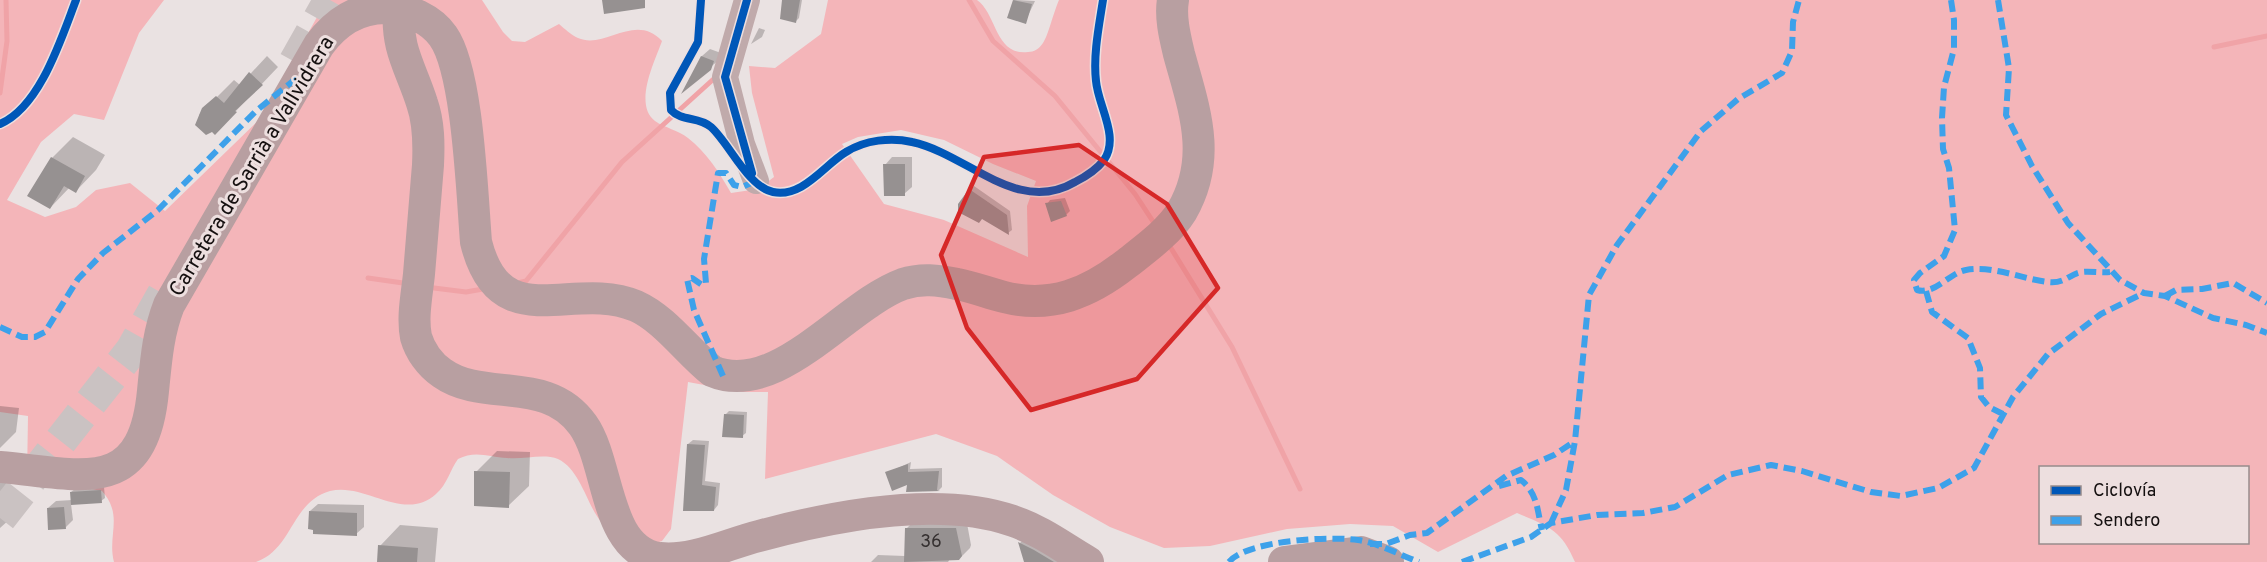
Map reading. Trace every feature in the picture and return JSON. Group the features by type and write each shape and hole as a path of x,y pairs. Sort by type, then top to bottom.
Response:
{"main road":[{"name":"Carretera de Sarrià a Vallvidrera","path":"0,467 87,474 111,471 131,458 143,440 151,418 159,333 170,305 318,45 334,28 362,11 380,8 399,10 422,18 438,30 454,57 460,87 477,242 481,261 494,283 506,292 521,298 607,299 635,306 655,318 712,371 723,376 744,376 758,374 779,366 873,300 904,284 941,281 1032,302 1057,302 1095,286 1144,249 1180,213 1196,177 1199,156 1200,134 1176,43 1173,0"},
{"path":"399,10 402,57 421,100 428,124 428,162 415,311 417,340 432,364 455,380 539,395 558,402 570,410 592,438 618,524 628,541 641,553 677,559 807,523 844,517 961,509 1014,521 1088,562"},
{"path":"1284,562 1361,552 1388,562"}],"street":[{"path":"747,0 724,77 742,144 756,181"}],"highlighted area":[{"path":"1079,145 1167,204 1218,288 1137,379 1031,410 967,328 941,255 984,157"}],"shaded area":[{"path":"0,0 164,0 139,33 104,120 74,114 41,142 7,200 45,217 76,207 96,190 130,183 165,211 260,119 321,10 315,0 482,0 503,32 512,41 525,42 559,24 575,37 588,40 631,30 652,33 662,41 646,93 649,114 655,121 684,135 695,144 712,163 731,193 758,189 774,177 752,93 749,66 775,68 821,34 828,0 977,0 984,6 1009,48 1028,52 1036,50 1043,43 1059,0 2267,0 2267,562 1575,562 1559,535 1517,513 1438,552 1393,526 1350,524 1287,529 1210,546 1164,548 1110,527 1053,495 997,456 936,434 765,479 768,392 742,392 688,382 671,529 662,541 656,543 602,523 572,471 558,459 476,454 458,459 440,490 424,502 398,503 343,490 330,491 317,497 299,515 278,547 268,556 256,562 114,562 112,543 114,517 109,500 102,491 27,477 28,416 0,412","holes":["901,130 944,140 993,164 1036,181 1027,206 1028,257 944,220 884,204 842,144 858,137"]}],"building":[{"path":"602,0 645,0 645,8 604,14"},
{"path":"782,0 800,0 796,23 780,19"},
{"path":"1013,0 1032,4 1026,24 1007,18"},
{"path":"701,56 714,61 711,70 681,94"},
{"path":"249,72 263,85 235,111 237,112 215,135 212,132 206,135 195,125 202,108 216,96 224,103"},
{"path":"51,157 85,176 76,193 64,186 50,209 27,196"},
{"path":"883,164 905,164 905,196 884,196"},
{"path":"969,189 1007,215 1009,235 982,219 979,223 958,212 958,204"},
{"path":"1061,201 1067,216 1051,222 1045,203"},
{"path":"724,414 744,415 743,438 722,437"},
{"path":"687,444 705,445 702,485 716,487 714,511 683,511"},
{"path":"908,464 908,472 939,471 937,490 940,491 906,492 907,485 892,491 885,472"},
{"path":"474,471 510,472 509,508 474,506"},
{"path":"101,490 102,503 71,505 70,492"},
{"path":"64,507 66,529 48,530 47,508"},
{"path":"309,511 357,513 357,536 313,534 313,530 308,529"},
{"path":"905,528 956,528 962,556 959,560 904,562"},
{"path":"1018,542 1034,550 1054,562 1024,562"},
{"path":"378,545 418,548 417,562 377,562"}],"waterway":[{"path":"0,93 7,41 6,0"},
{"path":"969,0 993,41 1055,96 1135,194 1154,223"},
{"path":"2214,47 2267,36"},
{"path":"518,283 526,281 622,162 718,75"},
{"path":"1169,245 1232,347 1300,489"},
{"path":"368,278 403,283"},
{"path":"434,288 466,292 483,289"}],"tunnel":[{"path":"295,62 330,0"},
{"path":"0,518 132,350 169,284"}],"marked path":[{"path":"1551,523 1566,490 1575,441 1589,295 1617,245 1701,131 1738,99 1782,73 1792,51 1793,22 1799,0"},
{"path":"1951,0 1954,49 1944,87 1942,118 1943,149 1949,168 1955,230 1944,256 1914,280 1917,290 1924,291 1936,287 1960,272 1976,269 2054,282 2082,272 2110,272"},
{"path":"1998,0 2009,68 2006,115 2032,166 2068,223 2120,280 2144,293 2165,296 2213,318 2246,325 2267,333"},
{"path":"0,327 22,337 35,337 45,332 78,279 103,253 158,210 256,111 303,73"},
{"path":"723,376 694,310 687,279 692,278 702,285 706,283 704,259 718,173 726,173 734,185 742,187 756,181"},
{"path":"2165,296 2176,290 2202,289 2233,283 2267,303"},
{"path":"1926,291 1932,312 1968,338 1980,368 1981,397 1989,407 2003,414"},
{"path":"1462,562 1531,537 1551,523 1597,515 1643,513 1675,507 1728,475 1771,465 1802,471 1871,492 1901,496 1938,488 1974,468 2013,397 2048,354 2101,314 2144,293"},
{"path":"1370,544 1386,544 1410,535 1427,533 1506,476 1554,455 1575,441"},
{"path":"1499,486 1521,480 1527,485 1536,503 1542,530"},
{"path":"1229,562 1239,555 1270,544 1310,539 1358,540 1381,546 1419,562"}],"cycle path":[{"path":"0,124 27,103 38,88 56,52 76,0"},
{"path":"701,0 698,42 670,93 671,110 675,114 701,121 711,127 755,182 773,192 784,193 813,179 853,148 870,142 887,140 912,142 933,149 993,179 1033,192 1054,191 1083,178 1104,160 1110,141 1095,71 1103,0"},
{"path":"747,0 725,77 752,173"}]}
